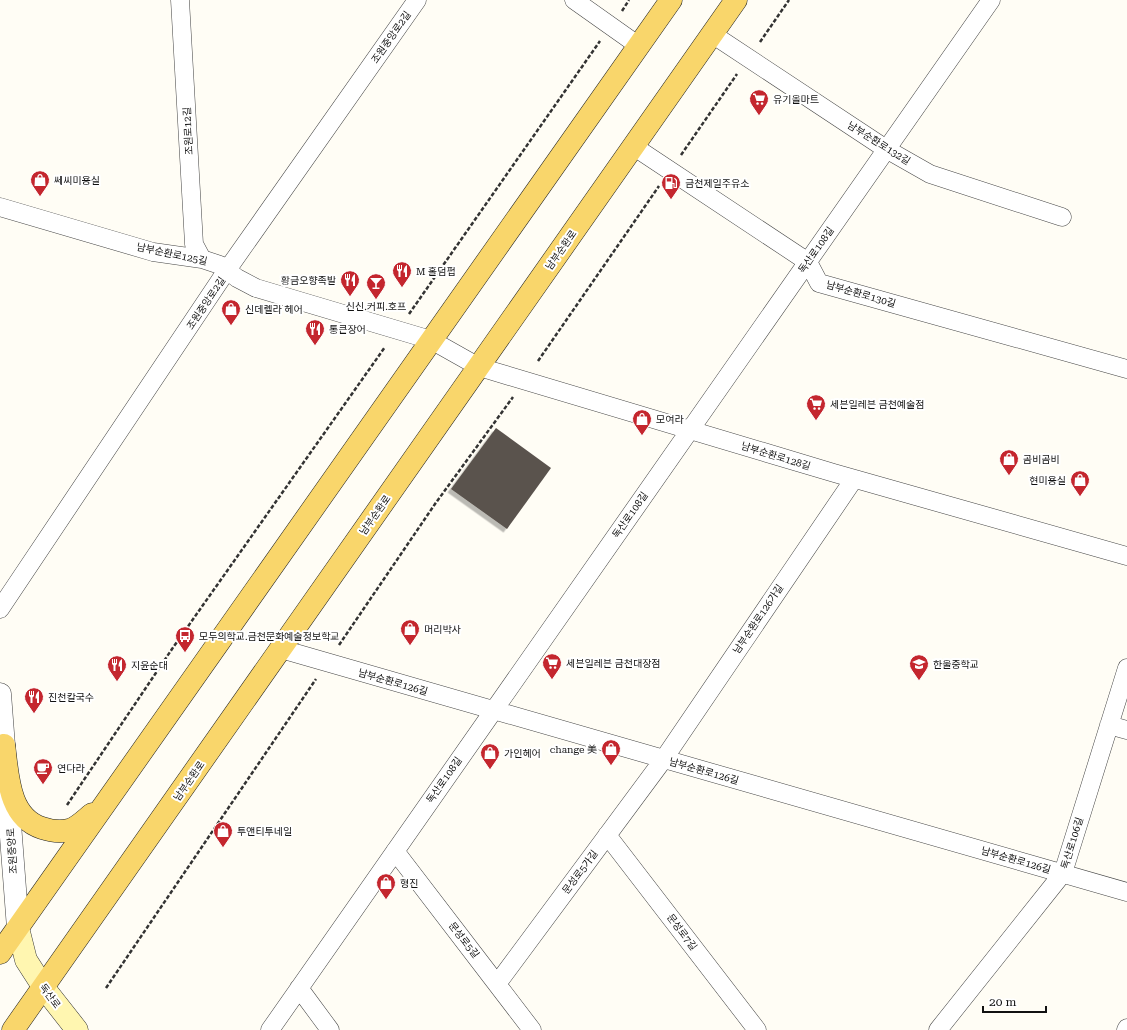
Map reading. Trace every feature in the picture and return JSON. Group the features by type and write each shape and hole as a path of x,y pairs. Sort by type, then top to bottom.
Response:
{"main road":[{"path":"0,953 671,0"},
{"name":"남부순환로","path":"13,1030 44,988 736,0"},
{"path":"4,744 10,789 17,807 25,819 41,828 51,831 70,830 103,807"},
{"name":"조원중앙로","path":"18,928 26,960"},
{"name":"독산로","path":"26,960 44,988 77,1030"}],"street":[{"name":"조원로12길","path":"180,0 194,244 202,259"},
{"name":"조원중앙로2길","path":"0,609 227,270 418,0"},
{"path":"574,0 639,46"},
{"name":"독산로108길","path":"270,1030 991,0"},
{"name":"남부순환로132길","path":"712,34 886,149 930,174 1062,217"},
{"name":"남부순환로130길","path":"633,146 808,262 818,282 1127,369"},
{"name":"남부순환로125길","path":"0,207 154,252 202,259 220,266 256,288 431,340"},
{"name":"남부순환로128길","path":"431,340 479,367 854,479 1127,556"},
{"name":"남부순환로126가길","path":"663,760 854,479"},
{"name":"남부순환로126길","path":"281,649 663,760 1127,892"},
{"name":"독산로106길","path":"938,1030 1063,873 1127,668"},
{"name":"조원중앙로","path":"0,694 18,928"},
{"path":"1109,725 1127,730"},
{"name":"문성로5가길","path":"497,984 663,760"},
{"name":"문성로7길","path":"607,835 757,1030"},
{"name":"문성로5길","path":"395,851 532,1030"},
{"path":"299,988 330,1030"}],"path":[{"path":"41,828 47,817 64,809 172,648 629,0"},
{"path":"106,988 435,504 513,396"}],"building":[{"path":"496,428 551,468 507,529 451,489"}],"place":[{"name":"유기올마트","path":"759,116"},
{"name":"쎄씨미용실","path":"40,197"},
{"name":"금천제일주유소","path":"671,200"},
{"name":"M 홀덤펍","path":"402,288"},
{"name":"황금오향족발","path":"350,297"},
{"name":"신신.커피.호프","path":"376,300"},
{"name":"신데렐라 헤어","path":"231,326"},
{"name":"통큰장어","path":"315,346"},
{"name":"세븐일레븐 금천예술점","path":"816,421"},
{"name":"모여라","path":"642,436"},
{"name":"곰비곰비","path":"1009,476"},
{"name":"현미용실","path":"1080,497"},
{"name":"머리박사","path":"410,646"},
{"name":"모두의학교.금천문화예술정보학교","path":"185,653"},
{"name":"세븐일레븐 금천대장점","path":"552,680"},
{"name":"한울중학교","path":"919,681"},
{"name":"지윤순대","path":"117,682"},
{"name":"진천칼국수","path":"34,714"},
{"name":"change 美","path":"611,766"},
{"name":"가인헤어","path":"490,770"},
{"name":"연다라","path":"43,785"},
{"name":"투앤티투네일","path":"223,848"},
{"name":"형진","path":"386,900"}]}
